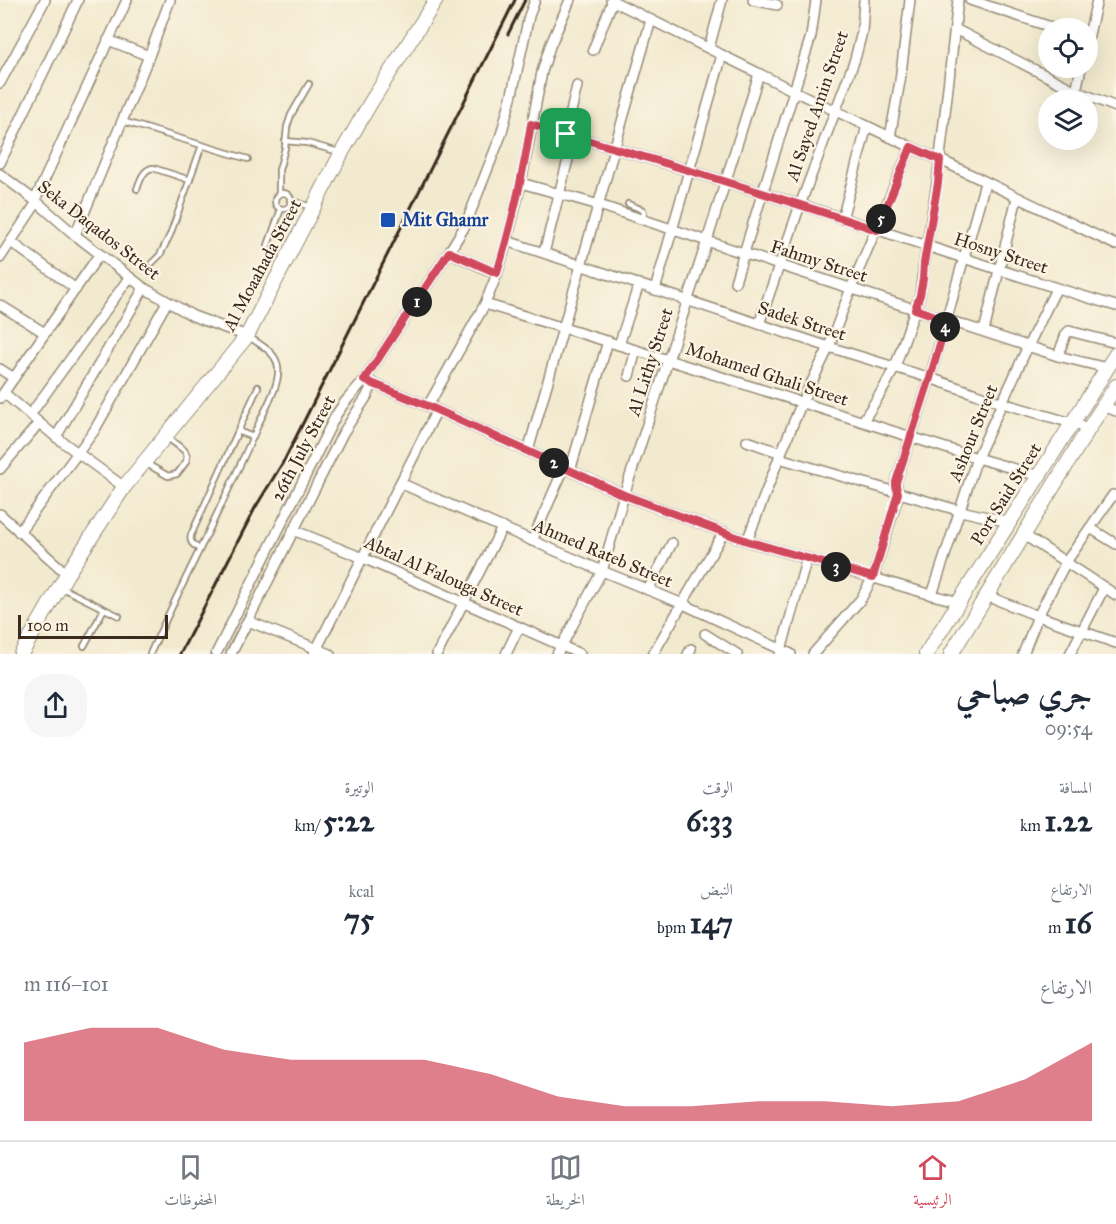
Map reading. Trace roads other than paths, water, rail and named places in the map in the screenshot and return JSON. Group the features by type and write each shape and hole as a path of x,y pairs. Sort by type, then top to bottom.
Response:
{"main road":[{"name":"Al Moaahada Street","path":"21,654 67,574 124,487 248,336 342,153 371,102 436,0"},
{"name":"Port Said Street","path":"926,654 1116,354"},
{"name":"Port Said Street","path":"951,654 1089,428 1110,409 1116,386"}],"street":[{"path":"0,83 45,0"},
{"path":"0,163 78,0"},
{"path":"0,258 36,201 127,0"},
{"path":"75,236 170,0"},
{"name":"26th July Street","path":"216,654 329,428 345,402 369,382 465,226 501,135 529,16 535,0"},
{"path":"315,651 400,483 432,408 485,304 507,241 521,183 542,72 550,46 570,0"},
{"path":"593,50 612,0 794,92 1116,245"},
{"path":"709,48 722,0"},
{"path":"753,0 777,5"},
{"path":"735,282 811,36 816,0"},
{"name":"Al Sayed Amin Street","path":"759,324 800,205 855,59 862,32 864,0"},
{"path":"890,138 910,0"},
{"path":"863,421 895,368 920,295 938,183 958,0"},
{"path":"970,0 1038,23"},
{"path":"1092,18 1096,0"},
{"path":"528,451 651,20"},
{"path":"955,29 1074,90"},
{"path":"108,40 149,56"},
{"path":"655,290 722,55"},
{"name":"Al Lithy Street","path":"559,650 602,572 624,495 759,74"},
{"path":"544,253 561,193 577,86"},
{"path":"1098,100 1116,107"},
{"name":"Hosny Street","path":"531,124 800,205 1056,289 1116,306"},
{"path":"842,219 867,126"},
{"path":"747,541 802,402 829,347 851,288 911,147"},
{"name":"Seka Daqados Street","path":"0,174 36,201 75,236 144,288 193,316 248,336"},
{"name":"Fahmy Street","path":"521,183 599,205 1058,356 1107,368"},
{"path":"813,654 861,598 873,577 898,493 896,482 930,378 985,183"},
{"path":"984,331 1017,198"},
{"name":"Sadek Street","path":"507,241 829,347 1089,428"},
{"path":"11,242 76,289"},
{"path":"449,252 497,273"},
{"path":"99,255 2,395 124,487"},
{"path":"30,415 129,278"},
{"path":"619,345 639,284"},
{"path":"56,437 144,288"},
{"name":"Ashour Street","path":"932,595 977,458 1056,289"},
{"path":"19,532 94,431 167,302"},
{"name":"Mohamed Ghali Street","path":"485,304 1039,476"},
{"path":"0,305 45,333"},
{"path":"1058,356 1066,332 1069,331 1116,343"},
{"path":"532,541 567,469 608,341"},
{"path":"629,376 636,350"},
{"path":"0,369 14,378"},
{"path":"369,382 624,495 747,541 960,602"},
{"name":"26th July Street","path":"231,654 343,433 367,396 369,382"},
{"path":"0,469 39,423"},
{"path":"747,441 780,455 898,493 1010,522"},
{"name":"Ahmed Rateb Street","path":"400,483 602,572 683,604 781,652 791,654"},
{"path":"1023,654 1038,616 1066,562 1113,495"},
{"path":"0,514 67,574"},
{"path":"437,654 502,528"},
{"path":"1090,528 1116,544"},
{"name":"Abtal Al Falouga Street","path":"293,530 363,558 519,627 559,650 580,654"},
{"path":"653,654 724,532"},
{"path":"1024,535 1116,595"},
{"path":"648,590 672,543"},
{"path":"781,652 807,558"},
{"path":"1070,654 1104,588"},
{"path":"987,596 1116,646 1114,654"},
{"path":"248,621 315,651 330,654"},
{"path":"506,654 519,627"},
{"path":"705,634 736,654"}],"lane":[{"path":"281,209 275,202 279,194 279,170 287,127 309,84"},
{"path":"122,121 248,159"},
{"path":"285,141 307,143 342,153"},
{"path":"152,263 166,246 202,145"},
{"path":"136,189 148,168 190,180"},
{"path":"279,194 286,194 290,200 314,208"},
{"path":"281,209 289,206 290,200"},
{"path":"628,204 643,210 642,220"},
{"path":"267,245 281,209"},
{"path":"150,654 275,386 279,370 278,364 272,353 248,336"},
{"path":"199,549 190,538 258,387"},
{"path":"238,430 253,437"},
{"path":"145,463 168,476 177,474 186,462 187,456 185,451 166,436"},
{"path":"59,587 119,616"},
{"path":"84,646 104,609"}],"railway":[{"path":"180,654 255,508 285,459 515,0"},
{"path":"508,34 525,0"}],"place":[{"name":"Mit Ghamr","path":"388,220"}]}
